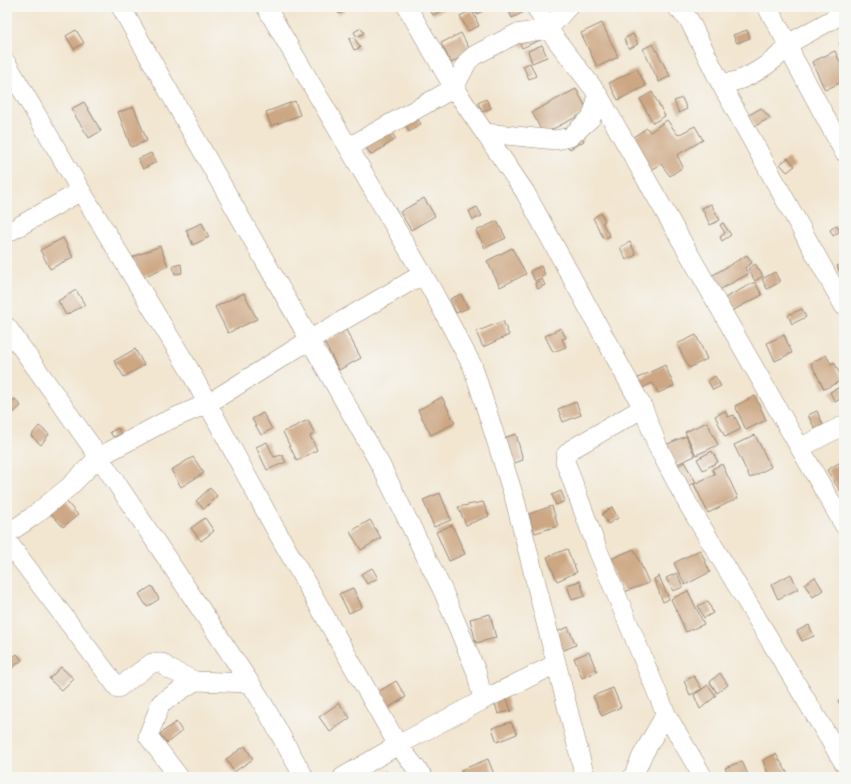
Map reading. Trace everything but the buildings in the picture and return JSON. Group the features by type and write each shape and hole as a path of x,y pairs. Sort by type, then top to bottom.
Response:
{"street":[{"path":"121,7 311,339 380,464 443,591 476,671 483,700"},
{"path":"266,7 423,274 473,367 515,500 585,777"},
{"path":"407,7 454,88 524,192 643,408 658,447 688,504 844,763"},
{"path":"536,7 548,29 597,93 844,525"},
{"path":"349,147 454,88 468,61 475,55 516,34 548,29 568,7"},
{"path":"677,7 689,20 721,84 844,306"},
{"path":"767,7 844,152"},
{"path":"721,84 740,80 779,56 785,51 788,44 844,13"},
{"path":"7,64 209,403 272,523 398,745 423,777"},
{"path":"485,133 556,140 570,136 591,118 596,104 597,93"},
{"path":"7,233 81,190"},
{"path":"7,534 32,517 69,487 98,457 162,423 209,403 311,339 423,274"},
{"path":"7,327 98,457 250,683 304,777"},
{"path":"643,408 572,449 566,455 565,461 597,548 666,714 703,777"},
{"path":"800,448 844,425"},
{"path":"7,541 118,688 152,663 162,663 169,669 195,681 250,683"},
{"path":"343,777 398,745 483,700 556,664"},
{"path":"179,777 148,736 161,703 195,681"},
{"path":"633,777 642,756 666,714"}]}
